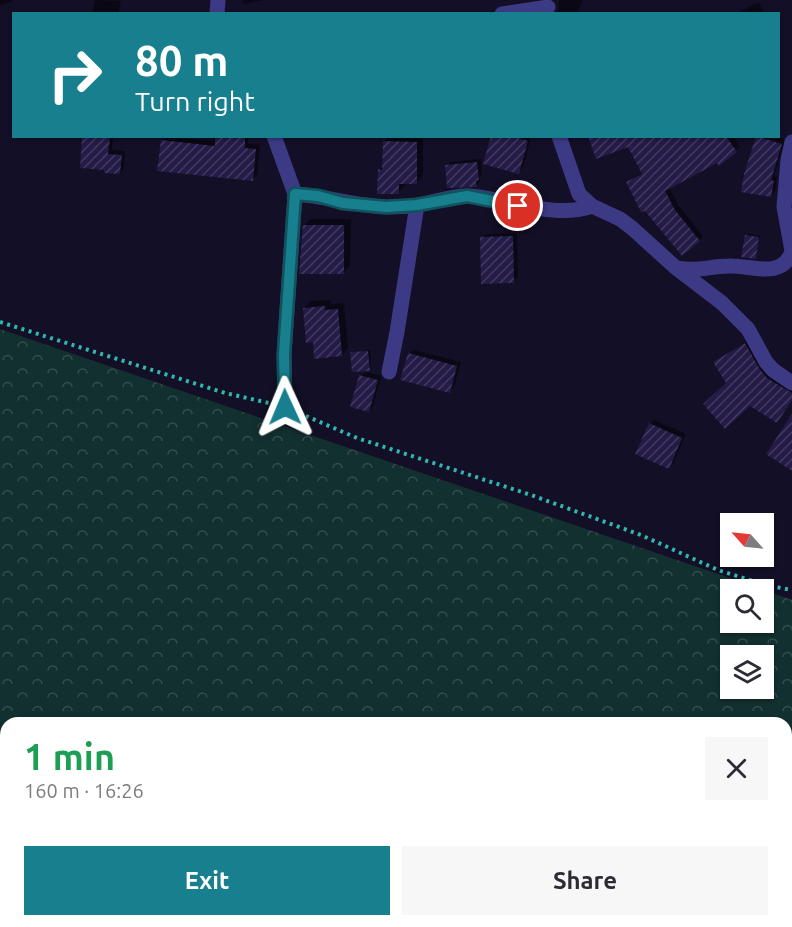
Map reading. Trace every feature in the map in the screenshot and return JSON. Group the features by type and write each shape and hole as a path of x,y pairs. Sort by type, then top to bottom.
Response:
{"street":[{"path":"515,12 549,7"},
{"path":"275,138 295,194 284,354 285,407"},
{"path":"560,138 579,194 592,206 626,224 733,313 748,329 766,362 773,370 792,383"},
{"path":"675,267 698,271 732,266 767,270 781,266 789,259 792,251 784,207 792,142"},
{"path":"295,194 364,205 417,205 467,196 518,206 573,211 592,206"},
{"path":"389,372 417,205"}],"path":[{"path":"0,322 225,393 285,407 357,438 531,495 641,535 718,570 765,585 792,590"}],"green space":[{"path":"0,329 733,579 720,579 720,633 774,633 774,594 792,600 792,717 0,717"}],"building":[{"path":"82,138 110,138 108,154 122,155 120,174 80,168"},
{"path":"215,138 245,138 245,148 256,149 253,181 157,171 161,140 215,146"},
{"path":"490,138 518,138 528,141 519,174 483,164"},
{"path":"589,138 727,138 737,152 719,166 717,163 665,191 675,210 700,241 682,256 645,211 641,212 626,182 642,174 628,147 596,159"},
{"path":"755,138 782,144 771,180 774,181 771,197 741,192"},
{"path":"383,141 417,142 417,184 399,184 399,194 377,194 378,169 382,170"},
{"path":"477,162 479,180 476,181 477,187 447,188 445,165"},
{"path":"303,225 344,225 344,274 299,274"},
{"path":"745,235 759,237 756,259 741,257"},
{"path":"513,236 514,283 481,284 480,237"},
{"path":"325,306 325,310 338,309 342,356 314,359 313,342 306,343 303,308"},
{"path":"745,343 767,378 792,393 792,400 777,423 750,406 725,429 703,404 726,383 713,362"},
{"path":"368,351 370,371 352,372 350,352"},
{"path":"408,353 457,366 450,393 400,380"},
{"path":"359,375 378,380 369,412 350,407"},
{"path":"792,414 792,471 766,454"},
{"path":"649,423 682,438 669,469 635,454"}],"route":[{"path":"285,407 284,354 295,194 318,196 343,203 386,207 417,205 467,196 518,206"}]}
